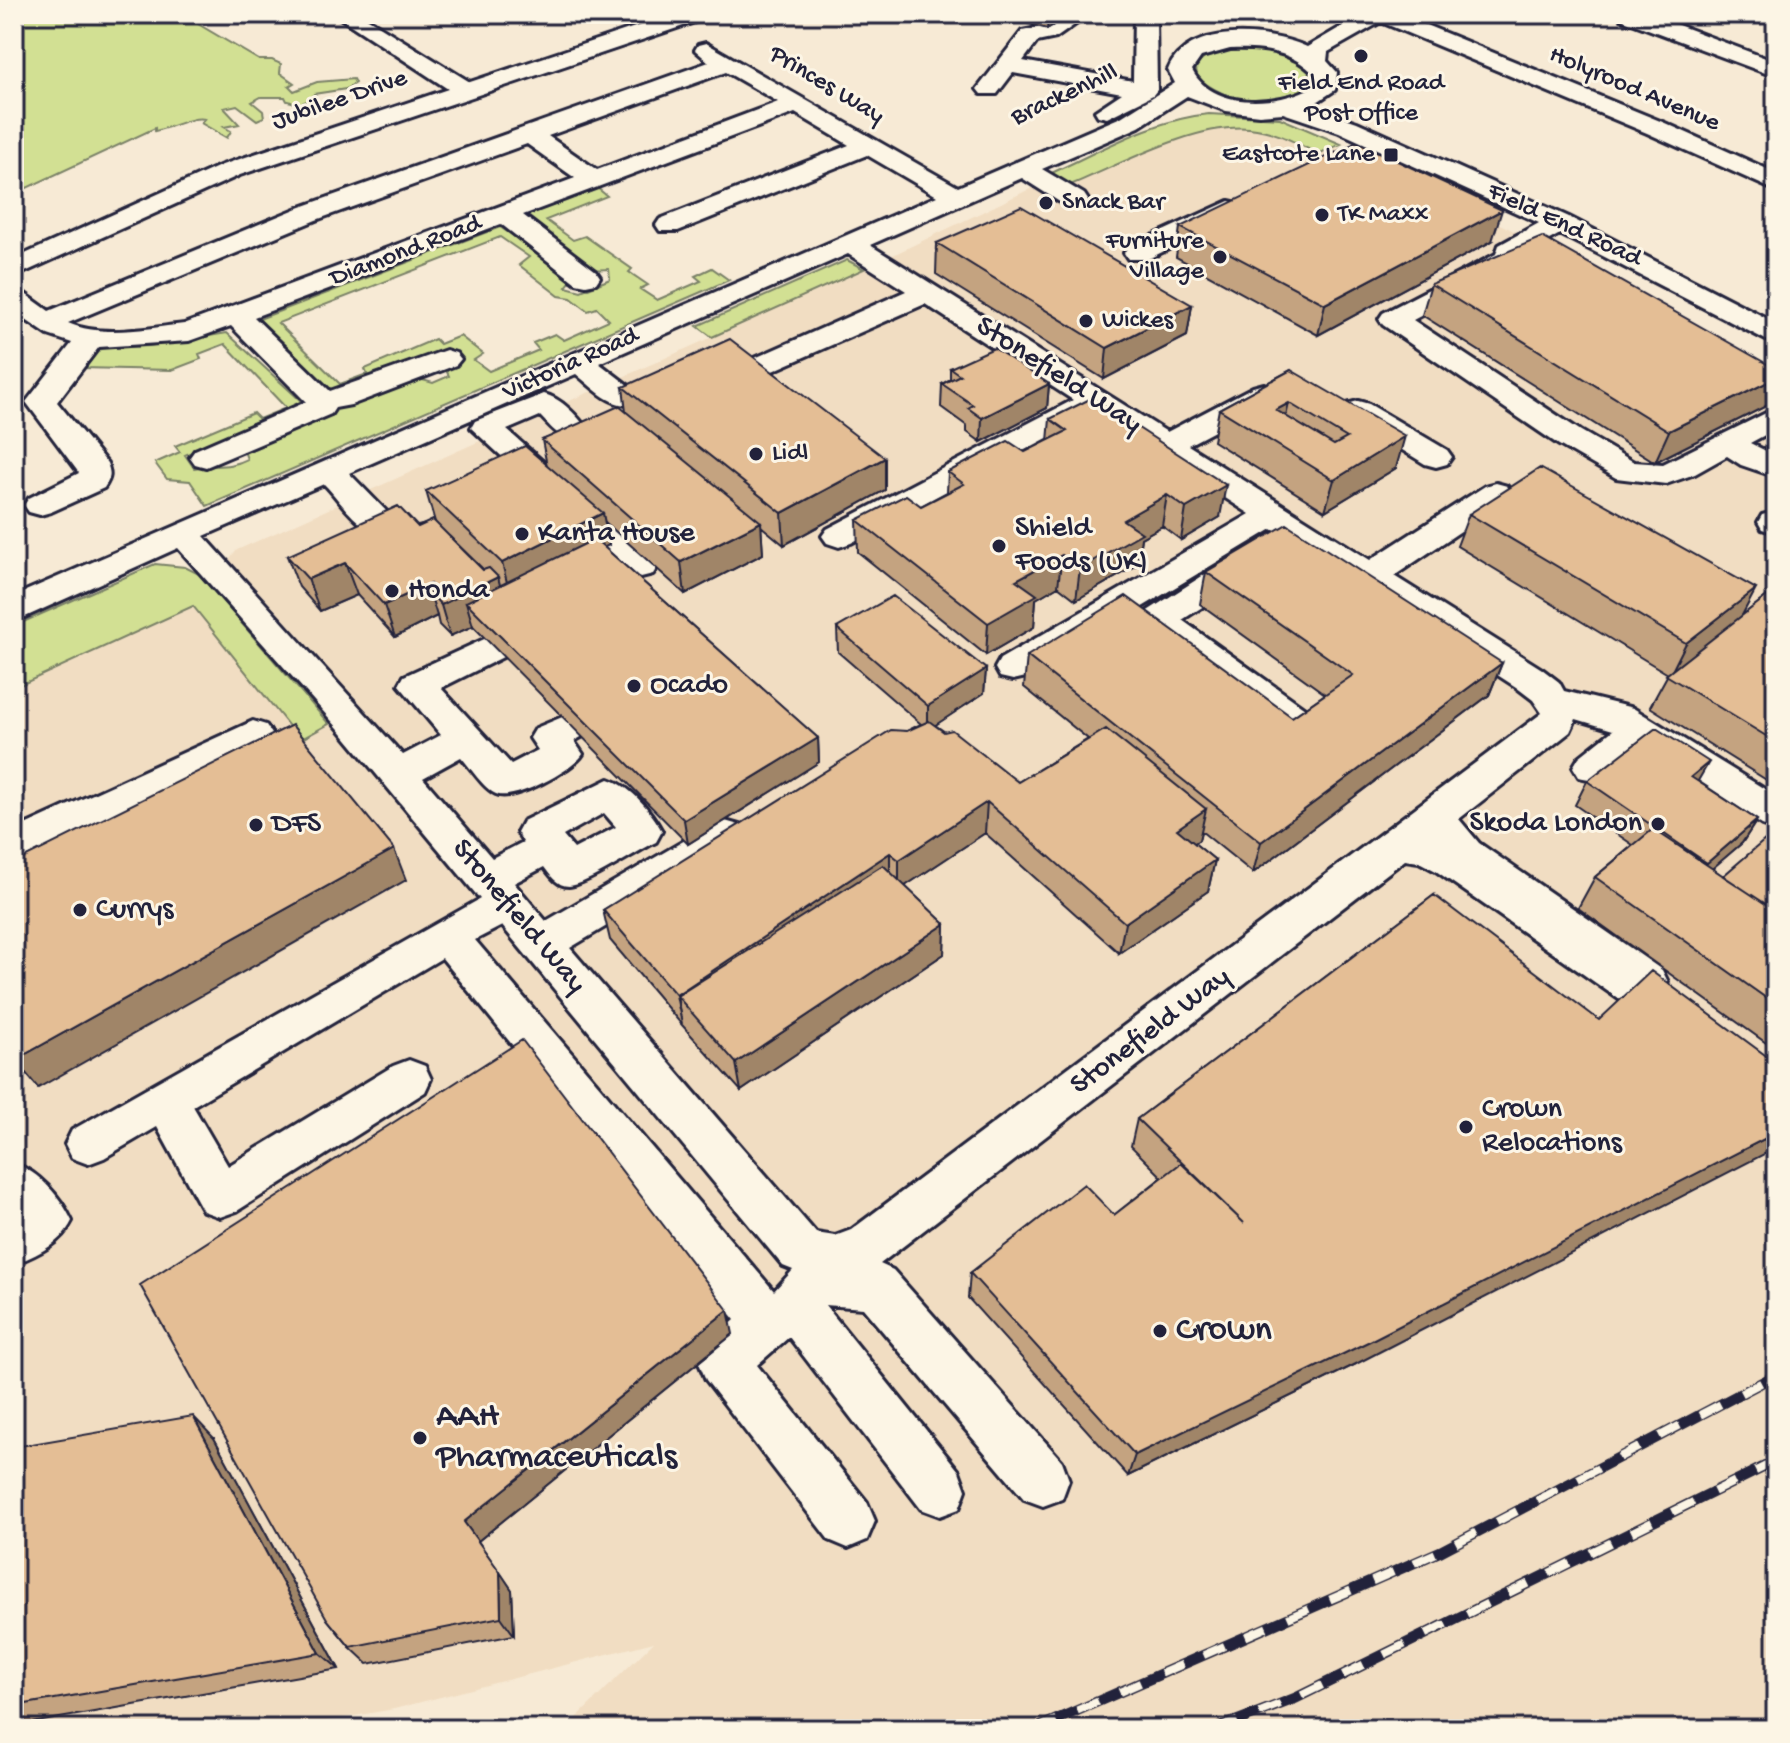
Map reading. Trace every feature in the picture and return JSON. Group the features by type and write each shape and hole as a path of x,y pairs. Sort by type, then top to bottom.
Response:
{"street":[{"path":"354,19 389,14"},
{"name":"Jubilee Drive","path":"14,269 211,178 696,14"},
{"path":"989,89 1030,36 1048,33 1079,14"},
{"name":"Brackenhill","path":"948,192 1145,90 1145,14"},
{"path":"1267,43 1295,50 1316,61 1317,50 1325,44 1380,14"},
{"path":"1199,29 1207,37 1230,42 1267,43 1310,39 1380,14"},
{"name":"Holyrood Avenue","path":"1380,14 1656,128 1776,183"},
{"path":"1629,14 1776,70"},
{"path":"354,19 466,90"},
{"name":"Princes Way","path":"662,25 948,192"},
{"path":"1230,42 1197,49 1178,48 1180,70 1188,85 1200,94 1238,105 1286,106 1306,101 1323,90"},
{"name":"Field End Road","path":"1316,61 1325,72 1323,90 1329,104 1348,127"},
{"path":"48,321 307,214 728,63"},
{"path":"1006,65 1145,90"},
{"name":"Victoria Road","path":"14,610 183,533 339,480 579,362 851,244 948,192 1024,169 1130,122 1188,85"},
{"name":"Diamond Road","path":"14,299 74,335 92,337 189,332 796,104"},
{"name":"Victoria Road","path":"1130,122 1189,109 1238,105"},
{"name":"Field End Road","path":"1286,106 1348,127 1560,223 1682,282 1776,334"},
{"path":"528,133 593,179"},
{"path":"1343,153 1373,140"},
{"path":"669,225 868,146"},
{"path":"1024,169 1075,200"},
{"path":"1138,253 1250,199"},
{"path":"505,214 589,281"},
{"path":"1511,257 1509,251 1560,223"},
{"name":"Stonefield Way","path":"800,1292 844,1258 868,1246 1399,844 1557,723 1560,713 1554,701 1529,678 851,244"},
{"path":"1543,263 1529,263 1511,257 1393,319 1570,438 1627,471 1666,474 1776,417"},
{"path":"758,367 928,292"},
{"path":"237,316 322,400 340,399 446,359"},
{"path":"40,505 93,481 95,473 91,463 41,402 92,337"},
{"path":"579,362 626,398"},
{"path":"1165,445 1285,382"},
{"path":"1336,398 1436,457"},
{"path":"206,457 320,408 322,400"},
{"path":"839,536 1096,400"},
{"path":"381,525 339,480 486,428 544,403 574,432"},
{"path":"486,428 641,566"},
{"path":"1728,443 1752,458 1776,467"},
{"path":"1370,576 1496,493"},
{"path":"1013,668 1285,523"},
{"path":"1285,523 1158,620 1296,720"},
{"name":"Stonefield Way","path":"183,533 398,775 800,1250 800,1292"},
{"path":"493,647 417,685 506,783 564,754 549,738 572,726"},
{"path":"1554,701 1607,712 1640,729 1776,815"},
{"path":"1592,767 1640,729"},
{"path":"14,847 253,734"},
{"path":"398,775 466,738"},
{"path":"1399,844 1426,848 1450,860 1638,990 1647,982 1465,854 1444,832 1438,814"},
{"path":"542,944 756,817"},
{"path":"88,1144 447,935 497,892 537,831"},
{"path":"447,935 800,1292 940,1490"},
{"path":"165,1099 220,1196 409,1079"},
{"path":"14,1184 48,1221 14,1242"},
{"path":"848,1521 724,1363 800,1292 876,1286 1043,1480"}],"shaded area":[{"path":"1292,126 1629,285 1776,370 1776,1729 565,1729 654,1642 394,1709 280,1729 14,1729 14,688 193,606 237,550 864,269 1034,187 1179,128"}],"green space":[{"path":"16,14 181,14 259,60 281,64 280,73 294,83 289,86 294,91 317,82 353,79 355,83 346,89 314,94 312,99 300,104 287,101 285,97 261,97 252,102 263,111 264,117 257,120 237,105 224,108 239,124 224,127 231,131 227,138 201,123 205,119 155,131 155,128 14,194"},
{"path":"1244,48 1289,56 1305,66 1311,73 1311,81 1286,98 1254,101 1222,93 1197,76 1196,67 1205,57 1223,50"},
{"path":"1209,114 1280,118 1341,144 1318,154 1268,131 1228,128 1157,147 1068,186 1047,175 1146,130"},
{"path":"596,187 607,196 546,220 573,240 585,236 632,269 629,272 648,285 640,289 657,300 701,281 695,276 712,268 729,280 207,506 190,481 167,479 155,463 180,452 175,446 253,413 259,419 286,408 225,344 199,354 201,359 172,370 82,368 96,348 149,346 227,333 300,400 298,406 185,455 194,468 240,462 247,459 243,448 412,377 433,383 449,376 446,370 449,354 439,351 337,391 327,390 254,321 500,227 574,277 566,287 581,291 610,279 609,269 590,270 520,217","holes":["500,237 529,257 519,265 559,296 571,298 588,311 597,308 609,320 564,340 555,334 533,343 539,350 489,371 474,360 483,354 460,336 440,344 435,339 365,369 367,374 340,384 278,323"]},
{"path":"847,260 864,269 712,337 697,326"},
{"path":"155,564 185,567 199,574 329,724 300,740 193,606 14,688 14,626"}],"building":[{"path":"1357,142 1502,210 1325,304 1180,227"},
{"path":"1021,206 1192,305 1107,348 937,243"},
{"path":"1542,237 1776,369 1776,378 1669,431 1431,284"},
{"name":"Lidl","path":"730,339 885,458 782,513 623,387"},
{"path":"994,348 1049,384 982,418 968,408 973,405 942,384 960,375 950,368"},
{"path":"1291,370 1405,436 1334,480 1219,409","holes":["1289,403 1347,438 1334,445 1276,410"]},
{"name":"Shield Foods (UK)","path":"1092,398 1226,485 1186,508 1167,495 1123,520 1142,533 1080,568 1062,555 1016,580 1037,595 988,623 857,520 906,495 921,506 964,484 948,472 1008,441 1025,452 1067,431 1050,419"},
{"path":"619,406 761,522 681,562 542,440"},
{"path":"525,446 603,513 502,563 426,491"},
{"path":"1540,468 1756,589 1686,643 1469,514"},
{"path":"398,506 418,527 433,520 483,570 489,568 498,577 441,605 430,593 436,590 430,584 384,605 345,563 308,579 287,556"},
{"path":"1287,524 1502,663 1261,842 1027,656 1126,596 1292,717 1353,675 1206,572"},
{"name":"Ocado","path":"595,539 818,738 684,820 466,602"},
{"path":"1776,589 1776,742 1666,675"},
{"path":"893,596 986,669 928,706 837,628"},
{"path":"929,721 944,732 952,730 1018,782 1106,729 1206,809 1177,829 1215,860 1125,923 987,802 899,860 890,853 676,995 603,910 891,730 907,731"},
{"path":"292,725 394,849 15,1060 14,863"},
{"path":"1656,728 1709,762 1691,777 1757,820 1707,863 1587,781"},
{"path":"1653,829 1776,911 1776,1005 1595,877"},
{"path":"1766,839 1776,846 1776,896 1766,904 1723,876"},
{"path":"883,865 945,924 736,1063 677,996"},
{"name":"Crown Relocations","path":"1434,895 1599,1020 1651,971 1776,1063 1776,1133 1370,1341 1135,1455 970,1273 1084,1184 1114,1215 1181,1163 1244,1223 1137,1119"},
{"name":"AAH Pharmaceuticals","path":"522,1040 728,1310 464,1522 500,1572 501,1617 350,1647 327,1619 140,1285"},
{"path":"193,1416 320,1653 14,1706 14,1447"}],"railway":[{"path":"1035,1729 1441,1551 1776,1375"},
{"path":"1216,1729 1296,1698 1776,1461"}],"place":[{"name":"Field End Road Post Office","path":"1361,56"},
{"name":"Eastcote Lane","path":"1391,155"},
{"name":"Snack Bar","path":"1046,203"},
{"name":"TK Maxx","path":"1322,215"},
{"name":"Furniture Village","path":"1220,257"},
{"name":"Wickes","path":"1086,321"},
{"name":"Lidl","path":"756,454"},
{"name":"Kanta House","path":"522,534"},
{"name":"Shield Foods (UK)","path":"999,546"},
{"name":"Honda","path":"392,591"},
{"name":"Ocado","path":"634,686"},
{"name":"Skoda London","path":"1658,824"},
{"name":"DFS","path":"256,825"},
{"name":"Currys","path":"80,910"},
{"name":"Crown Relocations","path":"1466,1127"},
{"name":"Crown","path":"1160,1331"},
{"name":"AAH Pharmaceuticals","path":"420,1438"}]}
